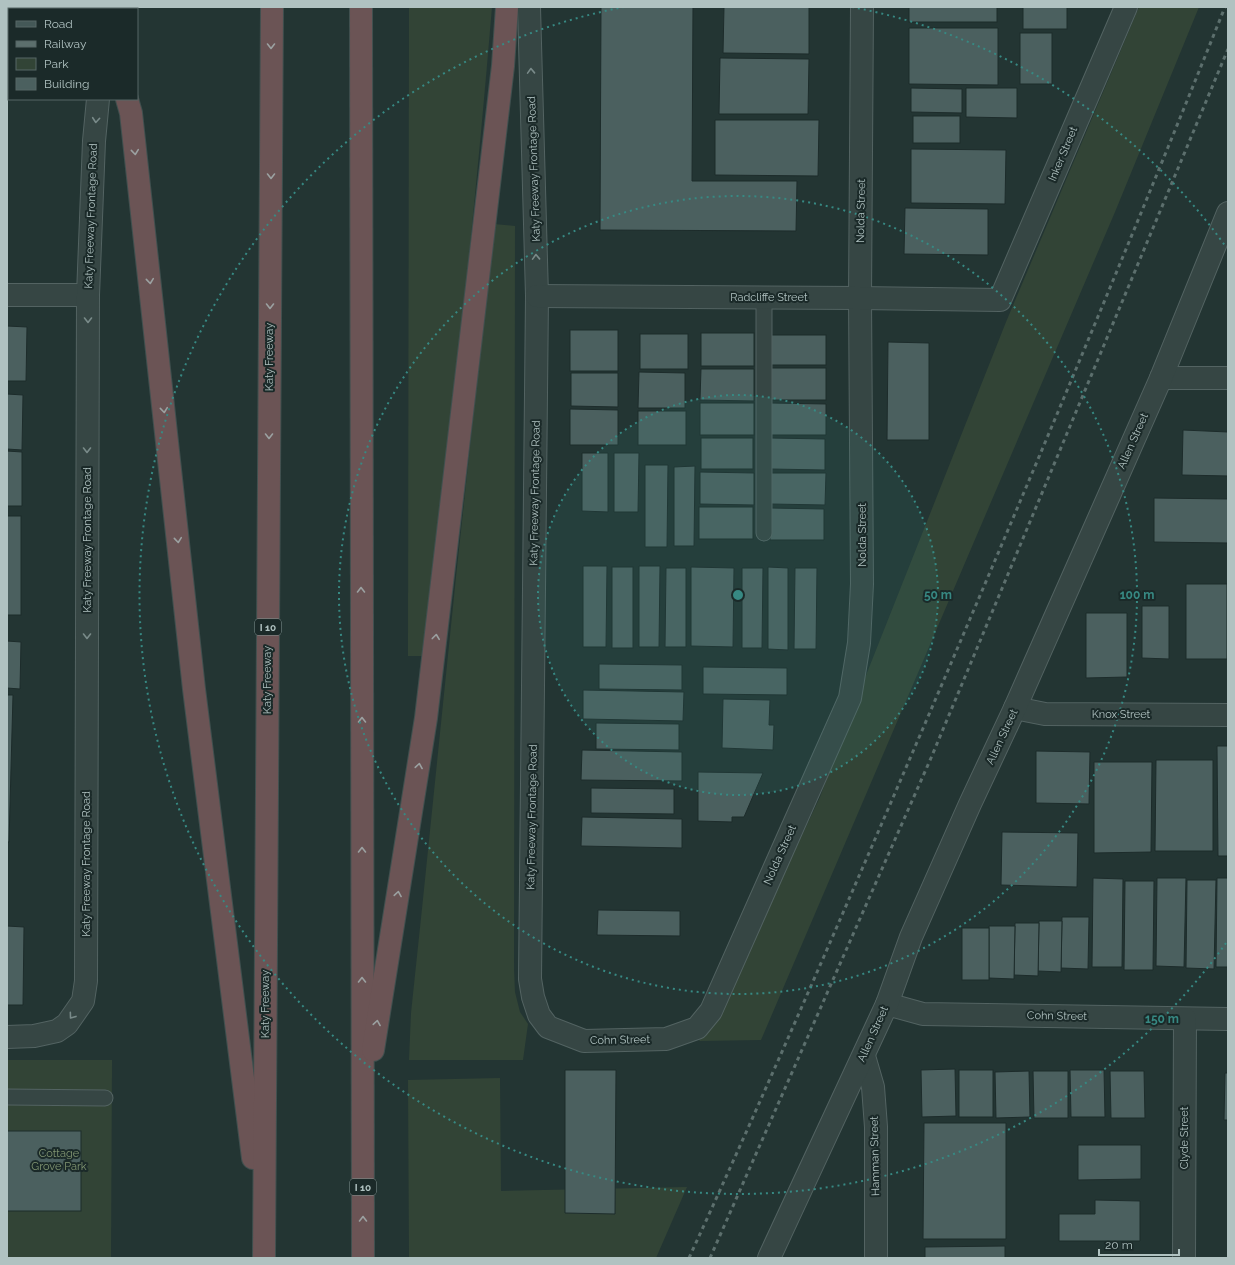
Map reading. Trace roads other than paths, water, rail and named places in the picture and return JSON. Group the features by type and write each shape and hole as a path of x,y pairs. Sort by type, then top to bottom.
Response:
{"highway":[{"name":"Katy Freeway","path":"264,1252 272,7"},
{"name":"I 10","path":"361,7 363,1258"},
{"path":"362,1117 426,718 503,66 507,7"},
{"path":"127,100 131,113 194,689 264,1252"}],"street":[{"name":"Katy Freeway Frontage Road","path":"529,7 537,296 530,979"},
{"name":"Nolda Street","path":"697,1028 711,1012 850,698 859,644 862,584 860,298 862,7"},
{"name":"Inker Street","path":"1000,300 1126,7"},
{"name":"Katy Freeway Frontage Road","path":"7,1037 34,1036 57,1031 66,1024 83,1001 86,981 88,295 94,141 98,100"},
{"name":"Allen Street","path":"769,1258 887,1004 911,937 970,804 1016,708 1161,378 1228,213"},
{"path":"7,295 88,295"},
{"name":"Radcliffe Street","path":"537,296 1000,300"},
{"path":"1161,378 1228,378"},
{"name":"Knox Street","path":"1016,708 1045,714 1228,715"},
{"name":"Cohn Street","path":"530,979 533,997 539,1015 548,1027 584,1040 666,1039 697,1028"},
{"name":"Cohn Street","path":"887,1004 923,1014 1228,1019"},
{"name":"Clyde Street","path":"1184,1258 1185,1019"},
{"name":"Hamman Street","path":"864,1056 873,1087 876,1127 876,1258"}],"lane":[{"path":"764,297 764,533"},
{"path":"7,1097 106,1098"}],"railway":[{"path":"689,1258 808,993 963,636 1114,277 1225,7"},
{"path":"710,1258 931,758 1228,49"}],"park label":[{"name":"Cottage Grove Park","path":"59,1159"}]}
